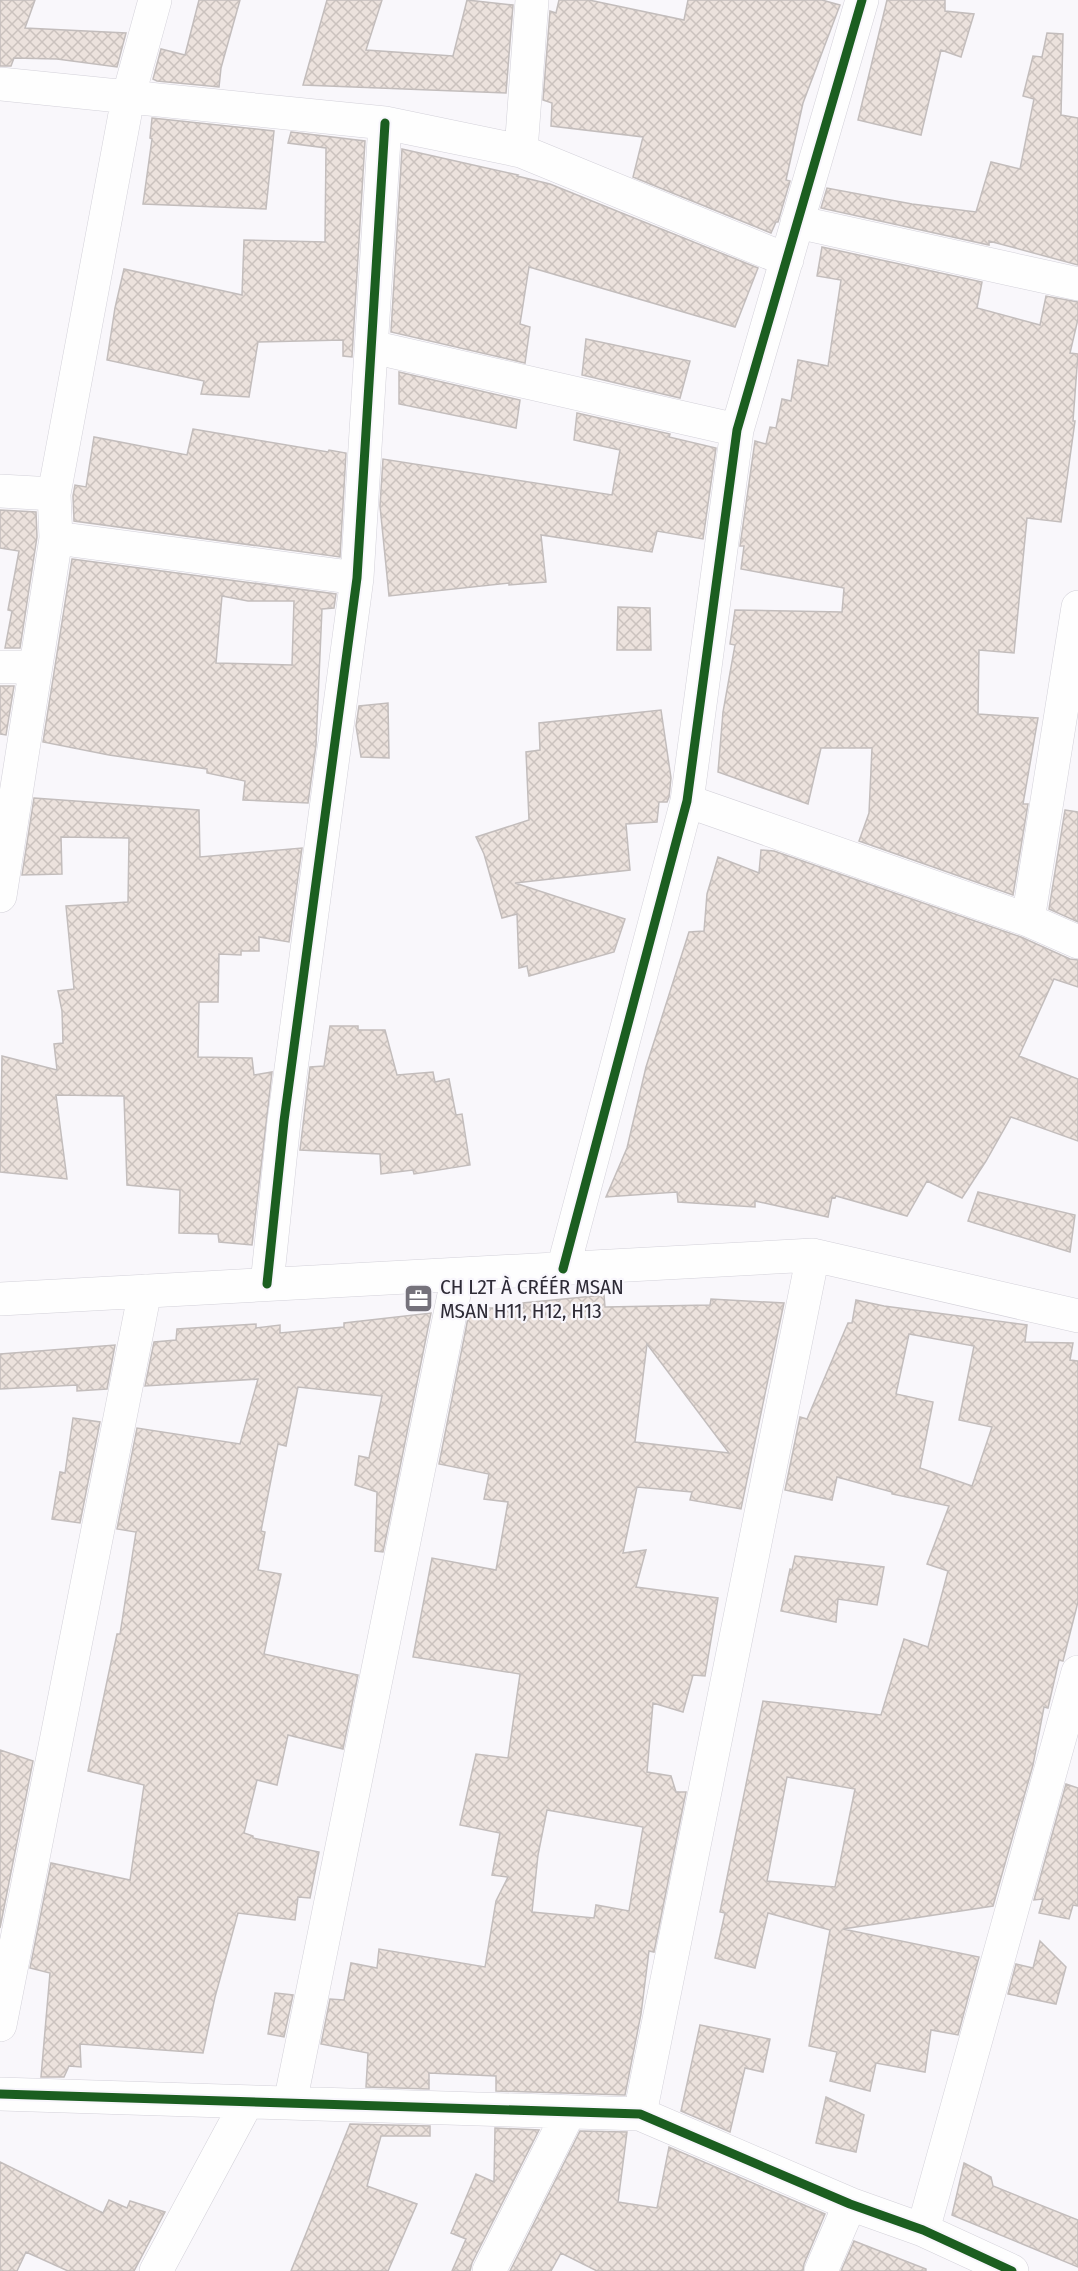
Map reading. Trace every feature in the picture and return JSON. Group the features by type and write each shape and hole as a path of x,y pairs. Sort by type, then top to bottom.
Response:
{"street":[{"path":"0,896 56,538 54,494 128,98 155,0"},
{"path":"521,152 532,0"},
{"path":"563,1269 687,801 737,430 862,0"},
{"path":"0,84 385,123 521,152 787,260"},
{"path":"267,1284 284,1121 357,578 385,123"},
{"path":"797,222 1078,284"},
{"path":"372,347 737,430"},
{"path":"0,491 54,494"},
{"path":"56,538 357,578"},
{"path":"1028,920 1077,624"},
{"path":"0,667 35,667"},
{"path":"687,801 1028,920 1078,942"},
{"path":"640,2114 813,1256"},
{"path":"0,1299 813,1256 1078,1316"},
{"path":"290,2103 458,1275"},
{"path":"0,2025 145,1291"},
{"path":"923,2230 1078,1672"},
{"path":"0,2094 640,2114 850,2204 923,2230 1012,2271"},
{"path":"156,2271 247,2102"},
{"path":"489,2271 569,2112"},
{"path":"821,2271 850,2204"}],"building":[{"path":"0,0 35,0 25,28 126,33 117,67 57,59 14,58 11,66 0,66"},
{"path":"199,0 240,0 221,68 219,87 153,79 161,49 185,55"},
{"path":"327,0 382,0 366,50 453,56 467,0 513,5 506,93 303,85"},
{"path":"559,0 589,0 684,20 688,0 822,0 840,5 803,103 786,180 790,181 778,222 771,233 633,177 643,137 551,126 552,103 543,100 550,11 556,13"},
{"path":"887,0 945,0 945,11 974,14 961,57 941,50 921,135 858,120"},
{"path":"1047,33 1063,34 1061,115 1078,118 1078,265 989,241 989,245 821,208 827,188 912,204 976,212 991,162 1020,169 1034,99 1023,96 1033,56 1042,57"},
{"path":"152,118 274,131 266,209 143,204 152,139 150,138"},
{"path":"291,132 365,141 352,357 343,356 343,340 258,342 249,397 201,394 204,381 107,360 124,269 242,295 244,240 325,242 326,148 288,143"},
{"path":"402,149 550,184 758,268 735,327 529,267 520,324 530,327 525,363 391,332"},
{"path":"822,247 982,282 977,308 1040,325 1046,296 1078,302 1078,319 1070,353 1078,354 1073,421 1075,421 1061,522 1027,518 1014,653 979,650 978,714 1038,718 1023,804 1028,804 1013,895 859,841 869,813 872,748 821,748 808,804 718,772 723,712 735,645 730,644 735,610 842,612 844,588 741,569 744,546 740,546 755,441 766,444 770,427 776,428 782,399 791,401 798,360 828,366 841,280 817,276"},
{"path":"586,339 690,361 680,398 582,375"},
{"path":"399,372 520,400 516,428 399,404"},
{"path":"577,413 670,434 669,437 716,448 703,539 657,531 652,552 541,535 546,582 509,585 509,583 389,596 380,506 383,459 612,495 620,450 574,440"},
{"path":"193,429 328,452 329,450 346,453 340,557 74,521 75,485 86,487 94,437 187,455"},
{"path":"0,510 36,512 37,537 20,648 5,648 12,611 8,610 19,551 0,548"},
{"path":"72,559 336,594 334,608 322,609 316,745 308,803 243,800 245,781 207,773 207,769 109,755 43,742","holes":["222,596 248,601 294,601 292,665 216,663"]},
{"path":"618,607 650,608 651,650 617,650"},
{"path":"0,686 14,686 6,735 0,734"},
{"path":"388,703 389,758 361,757 356,726 359,706"},
{"path":"661,710 671,778 669,797 667,802 659,802 657,822 626,824 630,870 515,883 625,919 614,952 529,976 527,966 519,968 517,914 502,918 484,854 476,837 529,820 526,752 540,750 539,723"},
{"path":"34,798 199,810 200,857 302,848 289,942 259,937 259,951 241,951 241,955 219,954 218,1002 199,1002 198,1057 252,1058 254,1075 272,1072 252,1245 219,1242 218,1234 179,1233 180,1190 127,1185 124,1096 56,1095 67,1179 0,1172 2,1056 57,1070 54,1044 63,1043 62,1011 58,991 74,989 66,906 128,902 129,838 61,837 62,874 22,875"},
{"path":"1065,810 1078,812 1078,922 1049,909"},
{"path":"761,850 774,851 1021,937 1070,959 1078,960 1078,987 1054,979 1019,1056 1078,1079 1078,1141 1011,1117 962,1198 927,1181 907,1216 836,1196 832,1197 828,1217 755,1201 755,1207 678,1202 677,1192 606,1197 627,1148 646,1067 689,932 704,931 707,894 718,857 759,873"},
{"path":"330,1026 358,1026 358,1030 385,1030 397,1075 433,1072 435,1082 449,1079 456,1115 462,1114 470,1165 414,1174 413,1170 381,1174 380,1154 300,1150 310,1067 324,1066"},
{"path":"978,1192 1075,1215 1070,1252 968,1221"},
{"path":"604,1295 605,1307 710,1305 711,1299 784,1303 741,1509 690,1500 692,1492 637,1487 623,1553 646,1550 636,1587 718,1598 705,1676 693,1675 683,1712 653,1703 647,1772 671,1776 676,1792 686,1792 654,1952 649,1951 641,2014 625,2095 496,2091 496,2076 429,2073 429,2089 366,2087 368,2053 321,2044 330,1999 344,2000 351,1963 377,1968 379,1949 485,1967 496,1901 508,1877 492,1875 500,1833 460,1825 476,1754 508,1758 520,1674 413,1657 432,1558 496,1570 508,1502 484,1499 489,1474 439,1464 470,1308 524,1308 523,1303","holes":["647,1344 729,1453 635,1442","547,1810 643,1827 629,1911 596,1905 594,1918 532,1912 538,1855"]},
{"path":"856,1300 884,1306 1027,1325 1025,1342 1073,1343 1070,1360 1078,1361 1078,1602 1063,1661 1059,1660 1048,1708 1044,1707 1033,1765 993,1906 843,1929 979,1957 958,2035 931,2030 925,2072 876,2063 870,2091 830,2081 837,2052 809,2046 830,1930 768,1913 755,1968 715,1958 725,1913 720,1912 763,1701 881,1715 904,1639 928,1647 948,1571 927,1564 949,1506 892,1494 892,1492 837,1477 832,1500 785,1490 800,1417 807,1419 848,1323 852,1323","holes":["909,1334 974,1346 959,1420 992,1427 972,1486 920,1468 933,1402 896,1394","787,1777 855,1789 835,1887 767,1881"]},
{"path":"431,1313 383,1552 375,1551 377,1492 355,1485 359,1456 369,1458 382,1396 298,1387 286,1446 278,1444 261,1531 265,1532 258,1570 281,1574 264,1654 358,1675 343,1749 288,1735 277,1785 257,1780 244,1833 253,1838 319,1852 310,1898 298,1897 295,1920 238,1913 215,1997 203,2053 80,2044 81,2067 69,2066 64,2077 41,2077 50,1973 30,1968 51,1863 130,1880 144,1785 88,1771 117,1634 120,1634 136,1532 117,1529 137,1428 240,1444 258,1379 145,1386 154,1342 176,1340 177,1329 256,1324 256,1328 280,1325 280,1333 344,1327 344,1323"},
{"path":"115,1345 107,1389 77,1391 77,1385 0,1389 0,1354"},
{"path":"73,1418 100,1422 80,1523 52,1519 60,1472 65,1473"},
{"path":"795,1556 884,1567 877,1605 838,1599 836,1622 781,1611"},
{"path":"0,1750 33,1761 0,1928"},
{"path":"1066,1784 1078,1788 1078,1906 1073,1905 1069,1919 1039,1913 1043,1899 1034,1900"},
{"path":"1040,1941 1066,1967 1056,2004 1008,1994 1016,1964 1033,1968"},
{"path":"275,1993 293,1995 284,2037 268,2034"},
{"path":"700,2025 770,2039 763,2072 745,2068 730,2132 681,2111"},
{"path":"826,2097 864,2115 856,2152 816,2143"},
{"path":"350,2124 430,2126 430,2136 381,2136 367,2186 417,2204 388,2271 291,2271"},
{"path":"495,2128 539,2130 470,2271 452,2271 466,2239 451,2233 476,2174 494,2182"},
{"path":"580,2131 627,2132 618,2202 657,2208 669,2147 825,2214 803,2271 597,2271 561,2253 551,2271 510,2271"},
{"path":"0,2162 103,2213 109,2200 127,2208 130,2201 165,2212 134,2271 68,2271 26,2252 17,2271 0,2271"},
{"path":"964,2163 991,2177 993,2186 1078,2220 1078,2267 952,2215"},
{"path":"854,2241 926,2269 926,2271 841,2271"}],"cycle path":[{"path":"563,1269 687,801 737,430 862,0"},
{"path":"267,1284 284,1121 357,578 385,123"},
{"path":"0,2094 640,2114 850,2204 923,2230 1012,2271"}],"place":[{"name":"CH L2T À CRÉÉR MSAN MSAN H11, H12, H13","path":"419,1299"}]}
